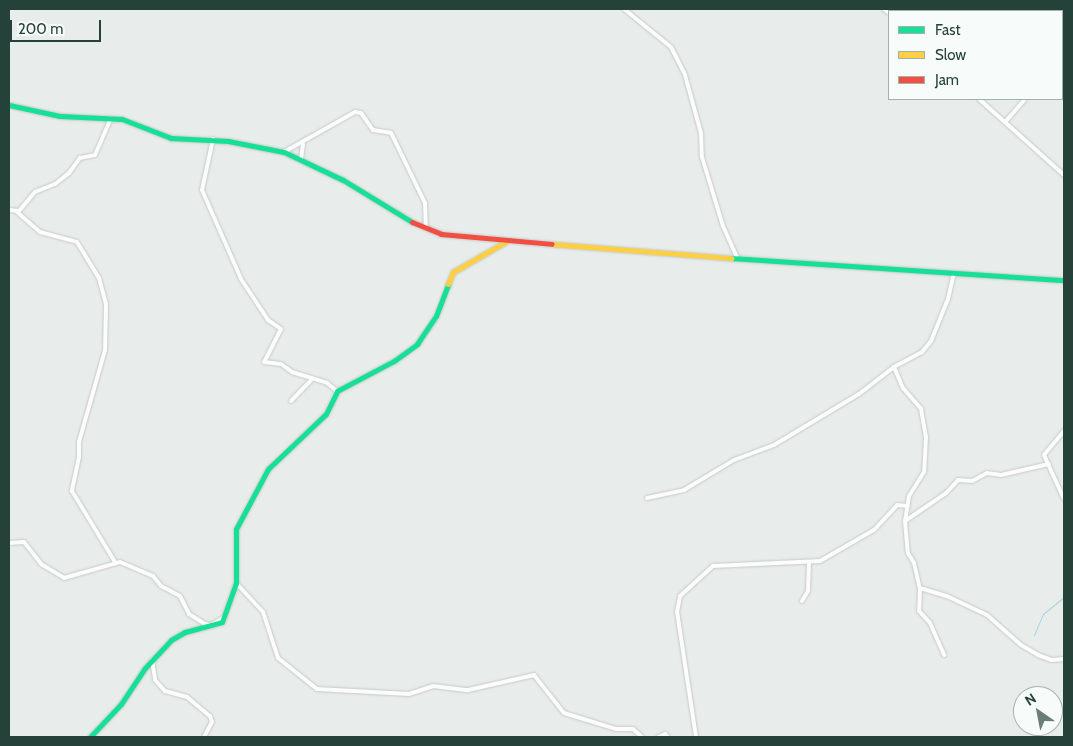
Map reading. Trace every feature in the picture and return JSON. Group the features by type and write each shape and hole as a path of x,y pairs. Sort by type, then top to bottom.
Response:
{"street":[{"path":"624,9 671,47 685,75 707,174 723,226 738,258"},
{"path":"980,100 1006,121 1064,175"},
{"path":"1006,121 1024,100"},
{"path":"9,105 60,116 125,120 161,136 213,139 284,152 356,188 398,216 441,234 738,258 1064,280"},
{"path":"284,152 303,144 355,112 360,113 373,130 391,134 396,141 425,203 426,228"},
{"path":"17,212 35,192 55,184 69,173 80,158 95,155 111,118"},
{"path":"213,139 202,190 241,279 268,320 281,329 264,362 281,364 290,372 311,380 324,381 337,391"},
{"path":"301,159 303,144"},
{"path":"9,210 17,212 40,232 77,242 99,278 106,304 105,350 79,442 72,491 115,562"},
{"path":"90,737 121,704 152,660 175,636 215,626 223,618 236,583 234,538 246,506 268,469 326,414 337,391 394,361 418,344 436,316 453,272 508,240"},
{"path":"647,498 684,490 734,460 774,445 859,394 894,367 922,352 931,341 948,299 954,273"},
{"path":"894,367 903,388 919,404 925,426 924,472 912,488 905,521 908,552 914,563 920,588 919,611 930,623 944,654"},
{"path":"291,401 311,380"},
{"path":"1064,431 1045,452 1064,499"},
{"path":"905,521 946,493 958,480 972,482 988,473 1001,475 1049,464"},
{"path":"696,737 677,600 713,566 778,561 809,563 830,556 874,530 897,505 908,506"},
{"path":"9,543 24,542 41,564 64,578 115,562 153,576 161,586 180,596 189,614 208,625 223,618"},
{"path":"802,601 808,591 809,563"},
{"path":"236,583 263,612 278,658 315,688 409,694 433,686 468,690 534,675 564,713 616,729 633,729 642,737"},
{"path":"920,588 954,599 991,617 1021,645 1038,655 1052,660 1064,660"},
{"path":"152,660 155,680 164,690 187,697 210,716 212,722 204,737"},
{"path":"658,737 665,734 668,737"}],"waterway":[{"path":"1034,635 1043,614 1064,597"}],"traffic: fast":[{"path":"9,105 60,116 122,119 171,138 228,141 284,152 343,180 412,222"},
{"path":"731,258 1064,280"},
{"path":"90,737 121,704 145,668 171,640 185,632 222,622 236,583 236,529 268,469 326,414 337,391 394,361 417,344 436,316 448,284"}],"traffic: slow":[{"path":"448,284 453,272 507,241"},
{"path":"552,244 731,258"}],"traffic: jam":[{"path":"412,222 441,234 552,244"}]}
